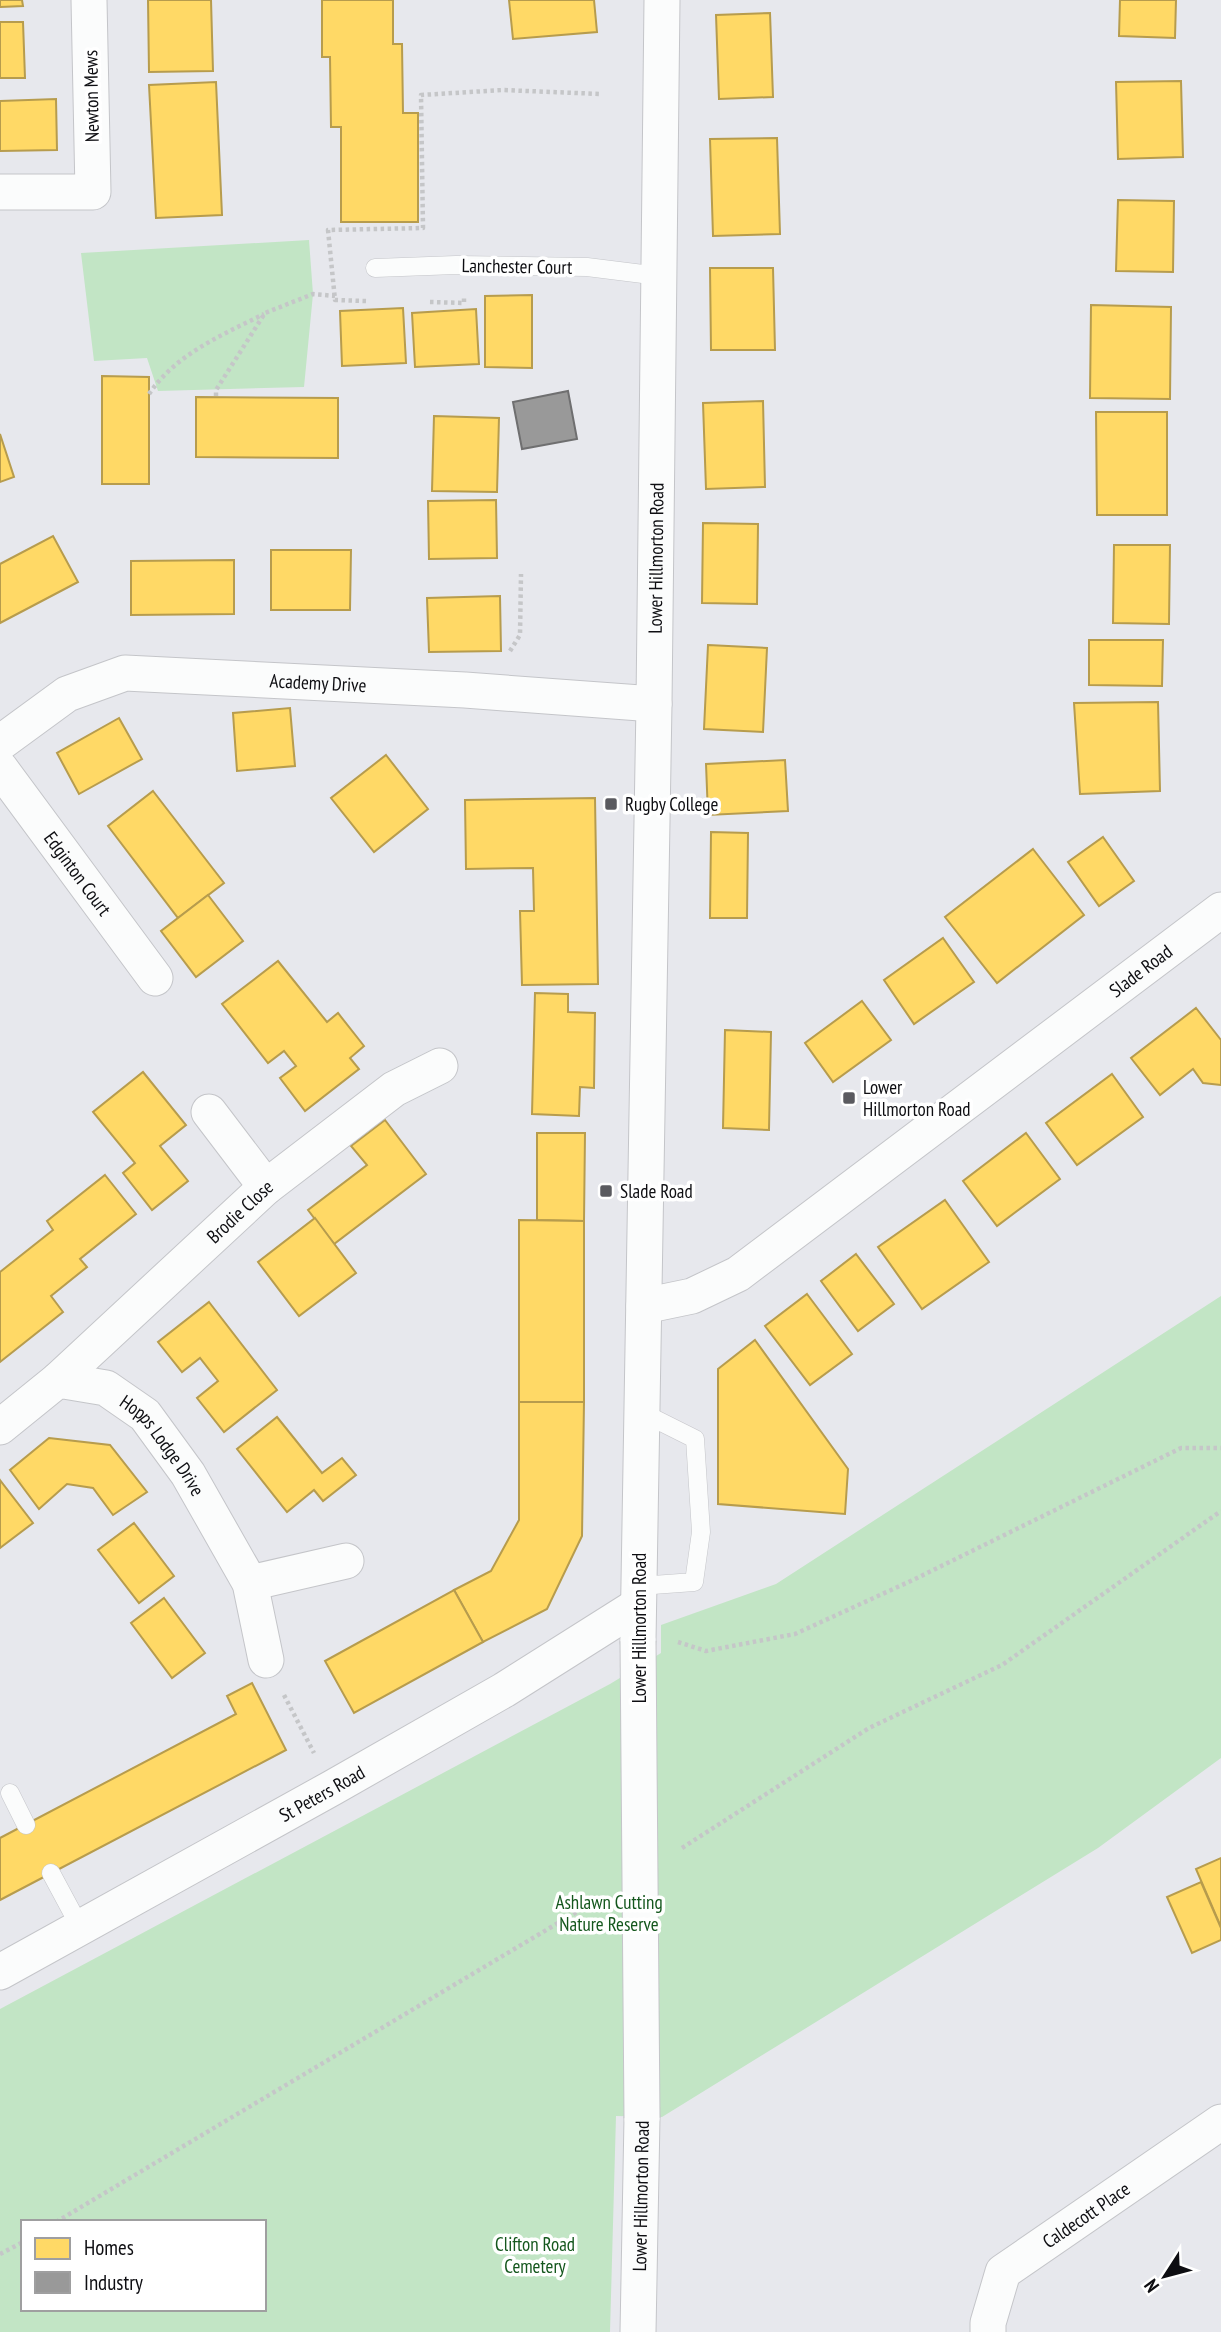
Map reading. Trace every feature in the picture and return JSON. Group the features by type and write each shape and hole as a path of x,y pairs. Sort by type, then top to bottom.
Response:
{"street":[{"name":"Newton Mews","path":"0,192 93,192 89,0"},
{"name":"Lower Hillmorton Road","path":"638,2332 642,2118 638,1615 654,704 662,0"},
{"name":"Academy Drive","path":"0,743 67,694 125,673 465,690 654,704"},
{"name":"Edginton Court","path":"0,768 155,978"},
{"name":"Slade Road","path":"644,1306 692,1296 738,1274 1221,910"},
{"name":"Brodie Close","path":"58,1380 266,1187 394,1088 440,1066"},
{"path":"209,1112 266,1187"},
{"path":"0,1427 58,1380"},
{"name":"Hopps Lodge Drive","path":"58,1380 106,1388 145,1415 188,1474 250,1583 266,1660"},
{"path":"250,1583 346,1561"},
{"name":"St Peters Road","path":"0,1972 638,1615"},
{"name":"Caldecott Place","path":"988,2332 988,2323 1003,2272 1221,2122"}],"lane":[{"name":"Lanchester Court","path":"375,268 456,265 587,267 659,276"},
{"path":"638,1615 694,1582 701,1532 695,1439 643,1413"},
{"path":"10,1793 26,1825"},
{"path":"51,1873 80,1927"}],"path":[{"path":"386,222 386,230 423,228 421,94 503,90 601,94"},
{"path":"149,394 155,385 195,349 265,313 313,294 335,296"},
{"path":"216,396 216,390 265,313"},
{"path":"465,690 507,655 520,635 521,574"},
{"path":"638,1615 706,1651 795,1634 903,1585 1181,1448 1221,1448"},
{"path":"266,1660 332,1788"},
{"path":"0,2254 21,2243"}],"green space":[{"path":"309,240 313,294 304,387 158,391 147,358 94,361 81,253"},
{"name":"Ashlawn Cutting Nature Reserve","path":"1221,1296 1221,1758 1098,1848 662,2117 616,2116 610,2332 0,2332 0,2009 610,1684 661,1653 661,1625 776,1584"}],"building: Homes":[{"path":"0,0 22,0 23,6 0,7"},
{"path":"148,0 211,0 213,71 149,72"},
{"path":"322,0 393,0 393,44 402,44 403,113 418,113 418,222 341,222 341,127 331,127 330,57 322,57"},
{"path":"509,0 594,0 597,32 513,39"},
{"path":"1120,0 1176,0 1175,38 1119,36"},
{"path":"770,13 773,97 719,99 716,15"},
{"path":"0,22 23,22 25,78 0,78"},
{"path":"1181,81 1183,157 1118,159 1116,82"},
{"path":"216,82 222,215 156,218 149,85"},
{"path":"56,99 57,150 0,151 0,101"},
{"path":"777,138 780,234 713,236 710,139"},
{"path":"1118,200 1174,201 1173,272 1116,271"},
{"path":"710,268 773,268 775,350 711,350"},
{"path":"532,295 532,368 485,367 485,296"},
{"path":"1091,305 1171,307 1170,399 1090,398"},
{"path":"403,308 406,363 342,366 340,311"},
{"path":"476,309 479,364 415,367 412,313"},
{"path":"102,376 149,377 149,484 102,484"},
{"path":"196,397 338,398 338,458 196,457"},
{"path":"763,401 765,487 706,489 703,403"},
{"path":"1096,412 1167,412 1167,515 1097,515"},
{"path":"434,416 499,418 497,492 432,491"},
{"path":"0,434 14,477 0,482"},
{"path":"496,500 497,558 429,559 428,501"},
{"path":"703,523 758,524 757,604 702,603"},
{"path":"53,536 78,582 0,623 0,564"},
{"path":"1114,545 1170,545 1169,624 1113,623"},
{"path":"271,550 351,550 350,610 271,610"},
{"path":"234,560 234,614 131,615 131,561"},
{"path":"500,596 501,651 429,652 427,598"},
{"path":"1089,640 1163,640 1162,686 1089,685"},
{"path":"708,645 767,648 763,732 704,729"},
{"path":"1158,702 1160,791 1080,794 1074,703"},
{"path":"290,708 295,766 237,771 233,713"},
{"path":"119,718 142,759 79,794 57,753"},
{"path":"386,755 428,809 374,852 331,798"},
{"path":"785,760 788,811 708,815 706,764"},
{"path":"153,791 224,883 178,918 108,826"},
{"path":"595,798 598,984 522,985 520,911 534,911 533,868 466,869 465,800"},
{"path":"711,832 748,833 747,918 710,918"},
{"path":"1103,837 1134,881 1099,906 1068,862"},
{"path":"1033,849 1084,915 997,983 945,917"},
{"path":"208,895 243,941 196,977 161,931"},
{"path":"943,938 974,982 914,1024 884,980"},
{"path":"278,961 327,1022 338,1013 364,1046 350,1058 359,1069 305,1111 280,1078 296,1066 284,1051 268,1063 222,1004"},
{"path":"535,993 568,994 568,1012 595,1013 594,1088 580,1087 579,1116 532,1114"},
{"path":"862,1001 891,1040 833,1082 805,1043"},
{"path":"1196,1008 1221,1040 1221,1085 1203,1083 1193,1069 1160,1095 1131,1058"},
{"path":"725,1030 771,1032 769,1130 723,1128"},
{"path":"143,1072 186,1125 160,1146 188,1181 152,1210 123,1173 135,1163 93,1112"},
{"path":"1112,1074 1143,1117 1077,1165 1046,1123"},
{"path":"385,1120 426,1174 334,1244 308,1210 367,1165 351,1146"},
{"path":"537,1133 585,1133 584,1221 537,1220"},
{"path":"1026,1133 1060,1179 997,1226 963,1181"},
{"path":"105,1175 136,1214 80,1259 87,1267 51,1296 63,1312 0,1362 0,1272 53,1230 47,1221"},
{"path":"945,1200 989,1262 922,1309 878,1247"},
{"path":"315,1218 356,1273 299,1316 258,1262"},
{"path":"519,1220 584,1221 584,1402 519,1402"},
{"path":"856,1254 894,1304 858,1331 821,1281"},
{"path":"807,1294 852,1354 810,1385 765,1326"},
{"path":"209,1302 277,1390 224,1432 197,1398 218,1381 200,1358 182,1372 158,1342"},
{"path":"755,1340 848,1469 845,1514 718,1504 718,1369"},
{"path":"519,1402 584,1402 582,1536 547,1609 483,1642 454,1590 491,1571 519,1520"},
{"path":"277,1417 322,1473 342,1458 356,1475 323,1501 314,1490 287,1512 237,1449"},
{"path":"49,1438 110,1445 147,1492 113,1515 93,1488 67,1484 39,1509 10,1470"},
{"path":"0,1480 33,1523 0,1548"},
{"path":"134,1523 174,1576 139,1603 98,1550"},
{"path":"454,1590 483,1642 354,1713 325,1661"},
{"path":"164,1598 205,1653 172,1678 131,1623"},
{"path":"252,1683 286,1750 0,1900 0,1838 236,1714 227,1696"},
{"path":"1221,1858 1221,1927 1196,1869"},
{"path":"1201,1882 1221,1928 1221,1940 1192,1953 1167,1897"}],"building: Industry":[{"path":"568,391 577,439 522,449 513,402"}],"place":[{"name":"Rugby College","path":"611,804"},
{"name":"Lower Hillmorton Road","path":"849,1098"},
{"name":"Slade Road","path":"606,1191"}],"park label":[{"name":"Clifton Road Cemetery","path":"535,2255"}]}
